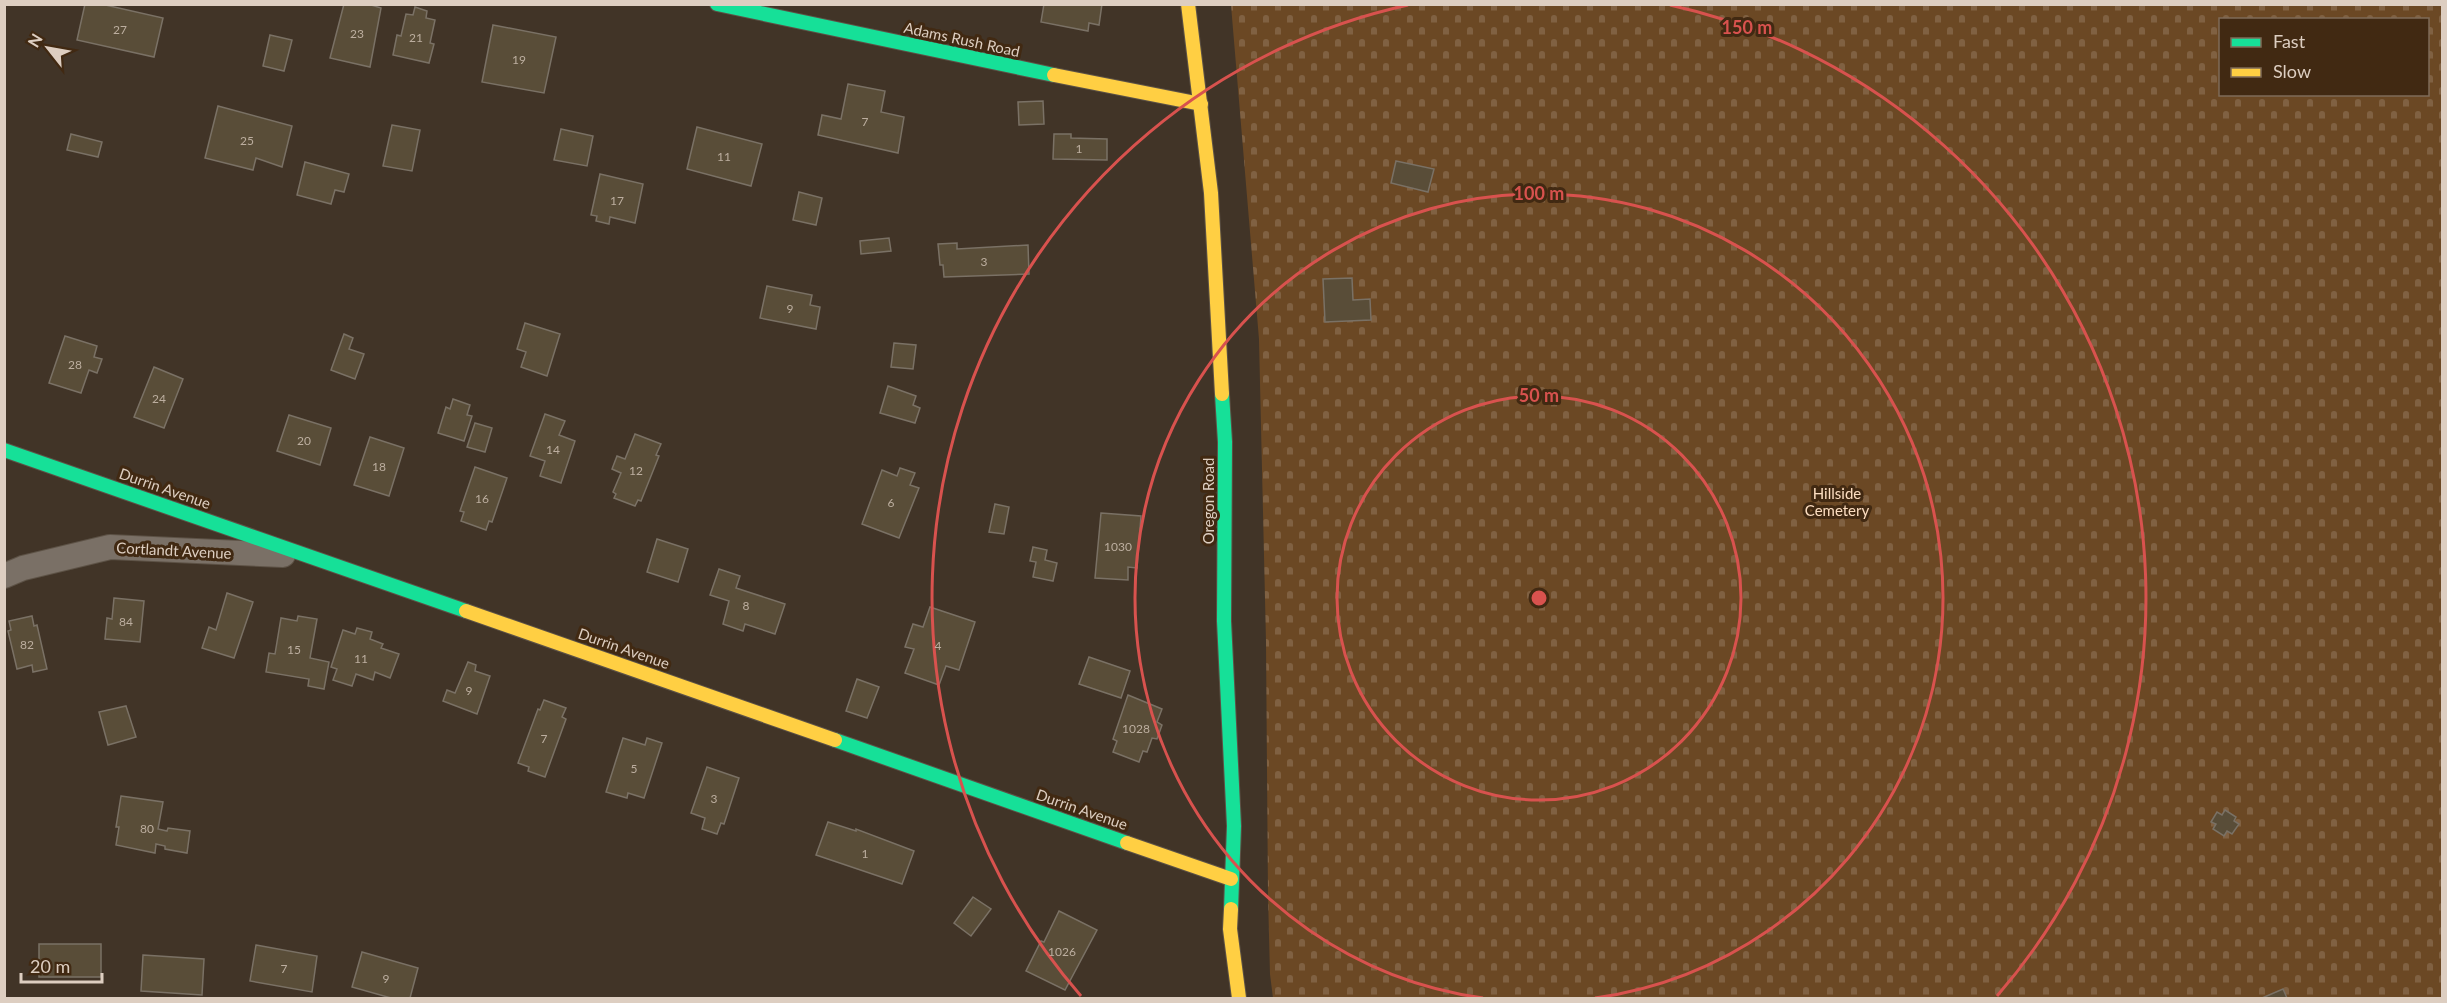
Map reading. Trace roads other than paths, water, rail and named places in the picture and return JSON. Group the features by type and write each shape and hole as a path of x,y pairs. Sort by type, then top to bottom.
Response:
{"street":[{"name":"Adams Rush Road","path":"717,4 1001,65 1201,104"},
{"name":"Oregon Road","path":"1188,4 1211,193 1225,442 1224,621 1234,826 1230,929 1239,999"},
{"name":"Durrin Avenue","path":"4,450 1232,879"},
{"name":"Cortlandt Avenue","path":"4,576 23,568 110,547 313,557"}],"park label":[{"name":"Hillside Cemetery","path":"1837,502"}]}
